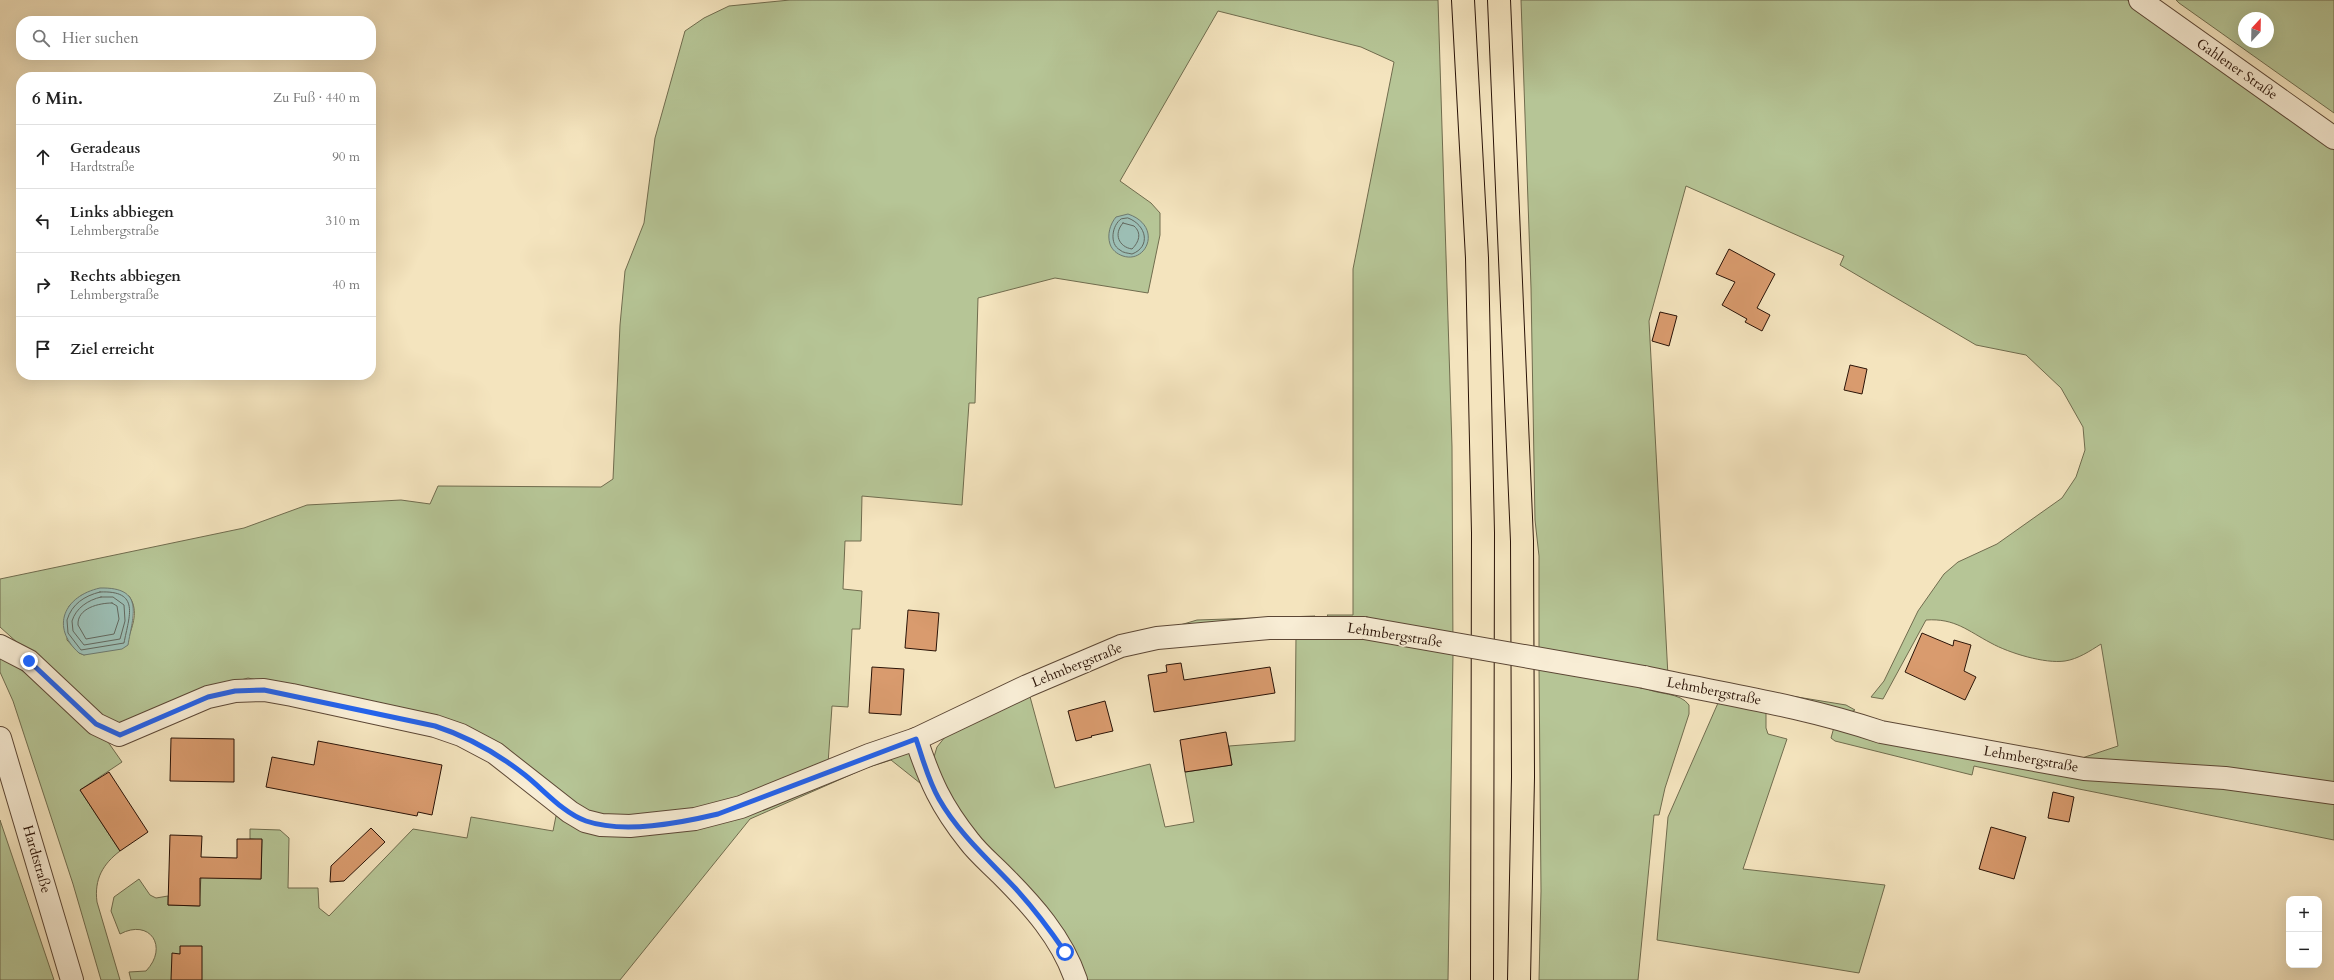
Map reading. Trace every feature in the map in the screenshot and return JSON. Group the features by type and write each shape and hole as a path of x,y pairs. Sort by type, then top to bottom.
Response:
{"highway":[{"path":"1463,0 1478,258 1484,533 1482,980"},
{"path":"1499,0 1522,541 1523,777 1519,980"},
{"path":"1520,942 1523,980"}],"street":[{"name":"Gahlener Straße","path":"2140,0 2334,138"},
{"name":"Lehmbergstraße","path":"0,646 29,661 96,724 120,735 208,697 235,691 264,690 292,695 435,726 461,735 495,753 570,812 585,821 601,825 630,826 695,819 718,814 916,739 1027,686 1121,646 1157,638 1269,628 1364,628 1644,677 1775,704 1853,723 1880,732 2084,769 2225,778 2334,793"},
{"name":"Hardtstraße","path":"0,738 72,980"},
{"path":"916,739 930,780 940,799 970,842 1046,924 1065,952 1076,980"}],"green space":[{"path":"790,0 1438,0 1452,447 1453,654 1448,980 1087,980 1050,922 963,825 933,760 937,747 949,732 1029,693 1055,788 1150,764 1165,827 1194,822 1185,772 1232,765 1229,746 1295,741 1296,635 1330,618 1327,615 1353,615 1353,269 1394,62 1361,47 1218,11 1120,181 1151,203 1160,213 1160,235 1148,293 1055,278 978,298 975,403 969,403 962,505 862,496 861,541 845,541 843,589 862,591 860,629 852,629 848,707 832,706 828,764 728,806 648,820 586,815 460,725 248,678 194,693 111,727 0,627 0,579 244,528 307,505 401,500 430,504 438,486 601,487 613,479 620,325 625,271 644,223 655,138 685,31 704,18 729,6","holes":["82,595 129,596 134,606 134,621 129,636 84,655 79,653 67,640 69,606"]},
{"path":"1521,0 2127,0 2334,144 2334,786 2076,760 2118,746 2101,644 2070,660 2048,661 2027,657 1999,647 1953,623 1926,620 1883,699 1871,697 1884,681 1918,611 1944,574 1958,562 1997,544 2062,498 2076,477 2085,450 2083,427 2061,388 2026,355 1976,345 1840,265 1844,256 1686,186 1649,321 1668,676 1539,652 1539,556 1535,520 1531,288"},
{"path":"2176,0 2334,0 2334,113 2242,48 2274,48 2274,12 2238,12 2238,45"},
{"path":"1315,616 1311,619 1170,628 1197,620"},
{"path":"0,652 108,742 122,762 80,790 120,851 104,867 98,879 96,894 120,980 101,980 73,884 35,768 13,701 0,672"},
{"path":"1539,666 1645,685 1645,688 1675,696 1685,701 1689,705 1689,714 1665,788 1659,815 1654,815 1638,980 1539,980 1541,891"},
{"path":"1785,695 1846,705 1855,710 1851,712"},
{"path":"1718,703 1766,712 1766,728 1768,734 1787,739 1743,869 1885,885 1859,973 1657,940 1668,817"},
{"path":"1834,727 2334,796 2334,840 2079,789 1974,766 1972,775 1835,741 1831,738"},
{"path":"914,749 930,791 891,760 866,768 750,819 620,980 131,980 129,972 146,971 153,962 156,953 156,945 153,938 147,932 131,930 120,934 111,911 114,897 139,879 150,895 156,898 168,896 168,905 199,906 201,877 261,879 262,840 250,839 250,829 280,830 289,838 288,888 318,888 319,908 329,916 413,829 467,838 471,817 553,831 556,816 568,816 618,832"},
{"path":"0,820 54,980 0,980"}],"water":[{"path":"1128,214 1139,220 1145,227 1148,235 1148,242 1144,249 1139,254 1132,257 1123,256 1115,252 1109,241 1111,226 1116,217"},
{"path":"100,588 114,589 124,592 130,598 133,605 133,614 128,645 122,649 84,655 79,653 70,643 65,633 63,623 65,614 70,605 77,598"}],"building":[{"path":"1729,249 1775,274 1757,308 1770,315 1762,331 1745,322 1747,319 1722,305 1735,282 1716,274"},
{"path":"1660,312 1677,316 1669,346 1652,341"},
{"path":"1850,365 1867,369 1862,394 1844,390"},
{"path":"908,610 939,613 936,651 905,648"},
{"path":"1922,633 1953,646 1954,640 1971,645 1964,671 1976,677 1965,700 1905,672"},
{"path":"1181,663 1184,680 1270,667 1275,693 1154,712 1148,675 1167,672 1166,665"},
{"path":"872,667 904,669 901,715 869,713"},
{"path":"1105,701 1113,731 1076,741 1068,711"},
{"path":"1226,732 1232,765 1185,772 1180,740"},
{"path":"171,738 234,739 234,782 170,781"},
{"path":"318,741 442,765 432,815 418,812 417,816 266,787 272,757 314,765"},
{"path":"109,772 148,832 120,851 80,790"},
{"path":"2053,792 2074,797 2069,822 2048,818"},
{"path":"1991,827 2026,837 2014,879 1979,869"},
{"path":"371,828 385,842 344,881 330,882 331,866"},
{"path":"170,835 202,836 201,857 237,858 237,839 262,839 261,879 200,878 200,906 168,905"},
{"path":"180,946 202,946 202,980 171,980 172,953 180,954"}],"route":[{"path":"29,661 96,724 120,735 208,697 235,691 264,690 435,726 461,735 495,753 525,775 570,812 585,821 601,825 630,826 665,823 718,814 742,807 869,755 916,739 930,780 952,817 970,842 1046,924 1065,952"}]}
